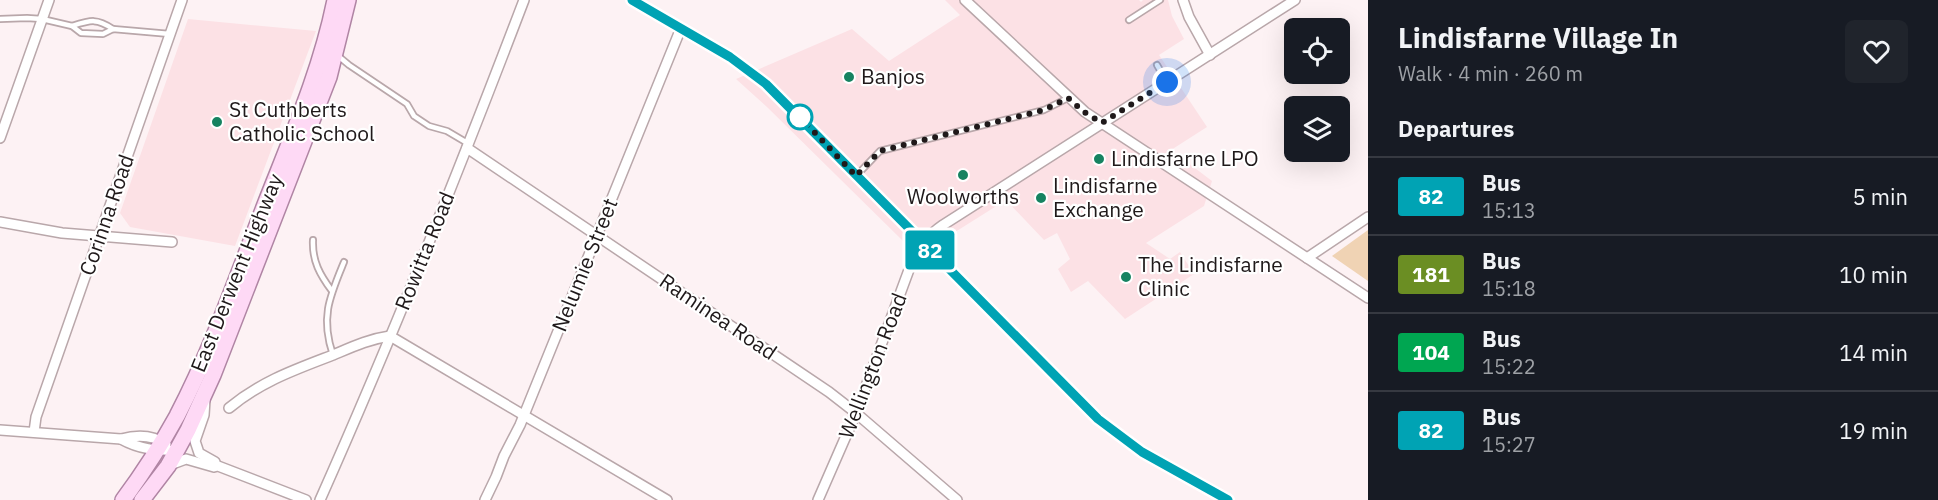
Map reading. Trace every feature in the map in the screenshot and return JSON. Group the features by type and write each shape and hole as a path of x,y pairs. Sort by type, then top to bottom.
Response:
{"main road":[{"name":"East Derwent Highway","path":"123,500 159,446 198,372 222,316 312,86 335,0"},
{"name":"East Derwent Highway","path":"142,500 177,450 206,392 326,84 348,0"}],"street":[{"path":"0,138 49,0"},
{"name":"Corinna Road","path":"34,432 36,417 182,0"},
{"name":"Rowitta Road","path":"320,500 468,146 524,0"},
{"path":"632,0 730,57 766,84 1083,405 1111,430 1142,452 1228,500"},
{"path":"965,0 1084,112 1368,298"},
{"path":"1183,0 1189,17 1210,55"},
{"name":"Wellington Road","path":"818,500 856,413 910,267 924,243 943,225 1294,0"},
{"name":"Nelumie Street","path":"485,500 524,415 681,28"},
{"name":"Raminea Road","path":"468,146 597,237 829,392 957,500"},
{"path":"1307,258 1368,218"},
{"path":"0,222 62,233 172,242"},
{"path":"229,408 266,382 367,341 390,336 667,500"},
{"path":"206,392 204,415 195,441 200,453 218,466 306,500"},
{"path":"0,429 121,439 132,445 159,446 177,450"},
{"path":"168,465 186,459 214,467 218,466"}],"lane":[{"path":"1130,20 1160,0"},
{"path":"0,19 42,19 72,26 81,33 103,34 113,29"},
{"path":"72,26 91,20 102,21 113,29 170,34"},
{"name":"Raminea Road","path":"335,53 406,104 414,116 429,126 444,130 468,146"},
{"path":"1157,65 1167,82"},
{"path":"856,176 880,151 1044,110 1068,98"},
{"path":"313,240 313,254 318,270 332,291"},
{"path":"333,355 326,331 327,315 332,291 344,261"}],"shaded area":[{"path":"945,0 1139,0 1141,2 1143,0 1168,0 1172,16 1184,39 1159,55 1207,127 1171,150 1212,181 1204,206 1146,243 1170,259 1180,252 1194,274 1125,319 1088,281 1071,292 1058,269 1070,259 1057,233 1044,240 1006,200 944,239 903,241 736,79 852,29 889,61 960,15"},
{"name":"St Cuthberts Catholic School","path":"188,19 316,31 235,246 130,227 120,213"},
{"path":"1368,230 1368,281 1332,256"}],"bus line":[{"name":"82","path":"632,0 730,57 766,84 1098,419 1142,452 1228,500"}],"place":[{"name":"Banjos","path":"849,77"},
{"name":"St Cuthberts Catholic School","path":"217,122"},
{"name":"Lindisfarne LPO","path":"1099,159"},
{"name":"Woolworths","path":"963,175"},
{"name":"Lindisfarne Exchange","path":"1041,198"},
{"name":"The Lindisfarne Clinic","path":"1126,277"}],"route":[{"path":"800,117 856,176 880,151 1044,110 1068,98 1084,112 1102,123 1167,82"}]}
